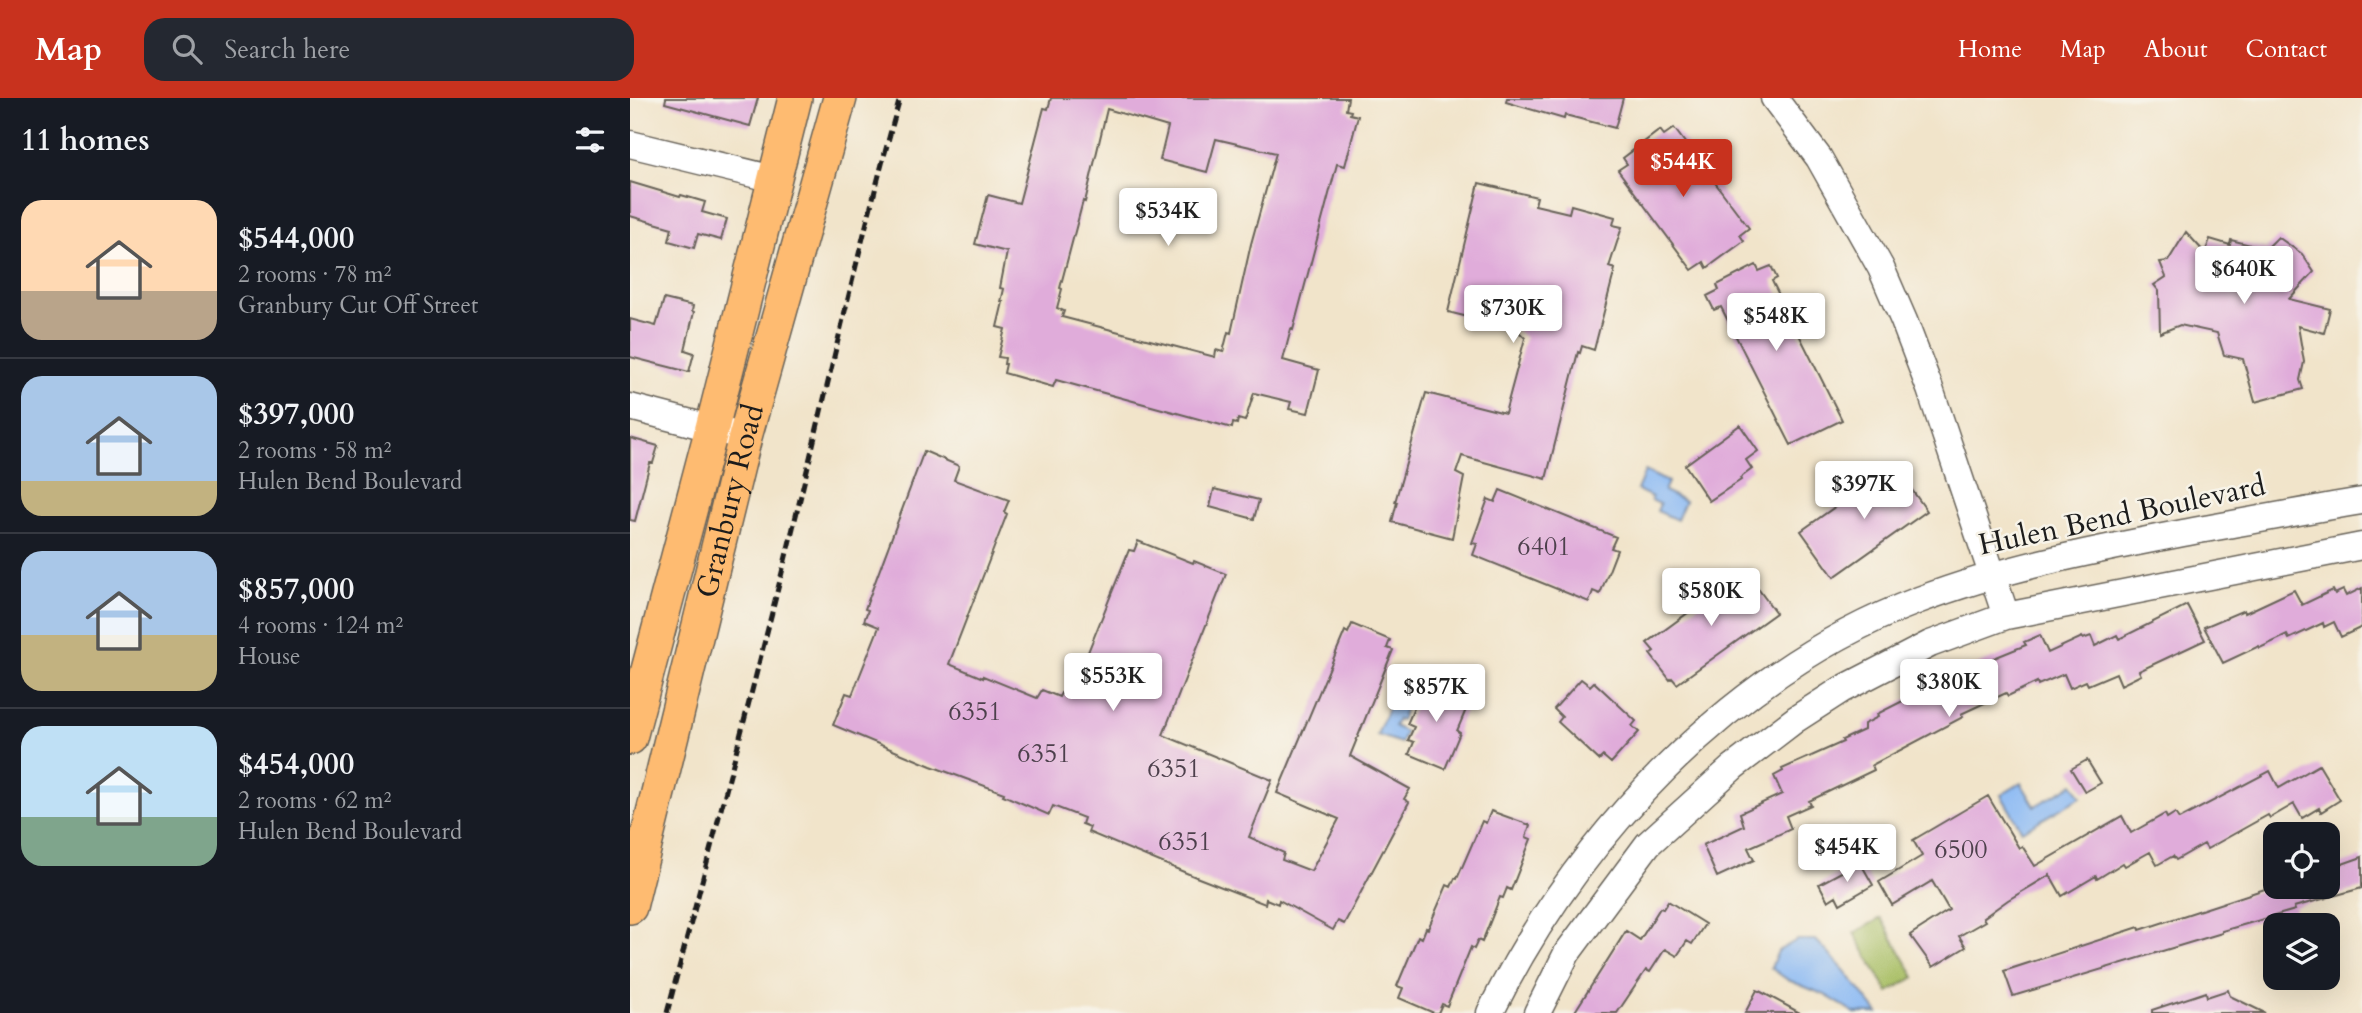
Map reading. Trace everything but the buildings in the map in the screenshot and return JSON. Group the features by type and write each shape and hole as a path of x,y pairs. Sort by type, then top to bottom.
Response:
{"main road":[{"name":"Granbury Road","path":"630,738 795,98"},
{"name":"Granbury Road","path":"630,906 745,437 840,98"}],"street":[{"path":"1774,98 1819,158 1881,268 1930,389 2006,616"},
{"path":"630,144 774,179"},
{"path":"630,407 745,437"},
{"name":"Hulen Bend Boulevard","path":"1490,1013 1512,967 1550,907 1632,802 1693,742 1804,659 1874,620 1917,601 1992,575 2075,554 2362,501"},
{"path":"1537,1013 1567,953 1638,858 1662,831 1732,767 1796,719 1841,690 1930,644 2006,616 2362,546"},
{"path":"1632,802 1662,831"},
{"path":"1613,826 1638,858"}],"green space":[{"path":"1881,918 1915,977 1888,992 1854,933"}],"water":[{"path":"1176,190 1189,197 1181,227 1176,227 1175,230 1162,223 1161,216 1169,192 1174,193"},
{"path":"1645,471 1668,482 1664,491 1685,501 1677,520 1657,511 1660,504 1637,490"},
{"path":"1386,699 1406,706 1401,720 1398,719 1394,726 1406,732 1401,743 1377,735 1389,706 1385,704"},
{"path":"2021,783 2035,806 2073,784 2081,797 2022,831 2001,795"},
{"path":"1797,940 1816,940 1878,1013 1855,1013 1825,995 1788,980 1771,968 1778,951"}],"railway":[{"path":"667,1013 761,655 900,98"}]}
